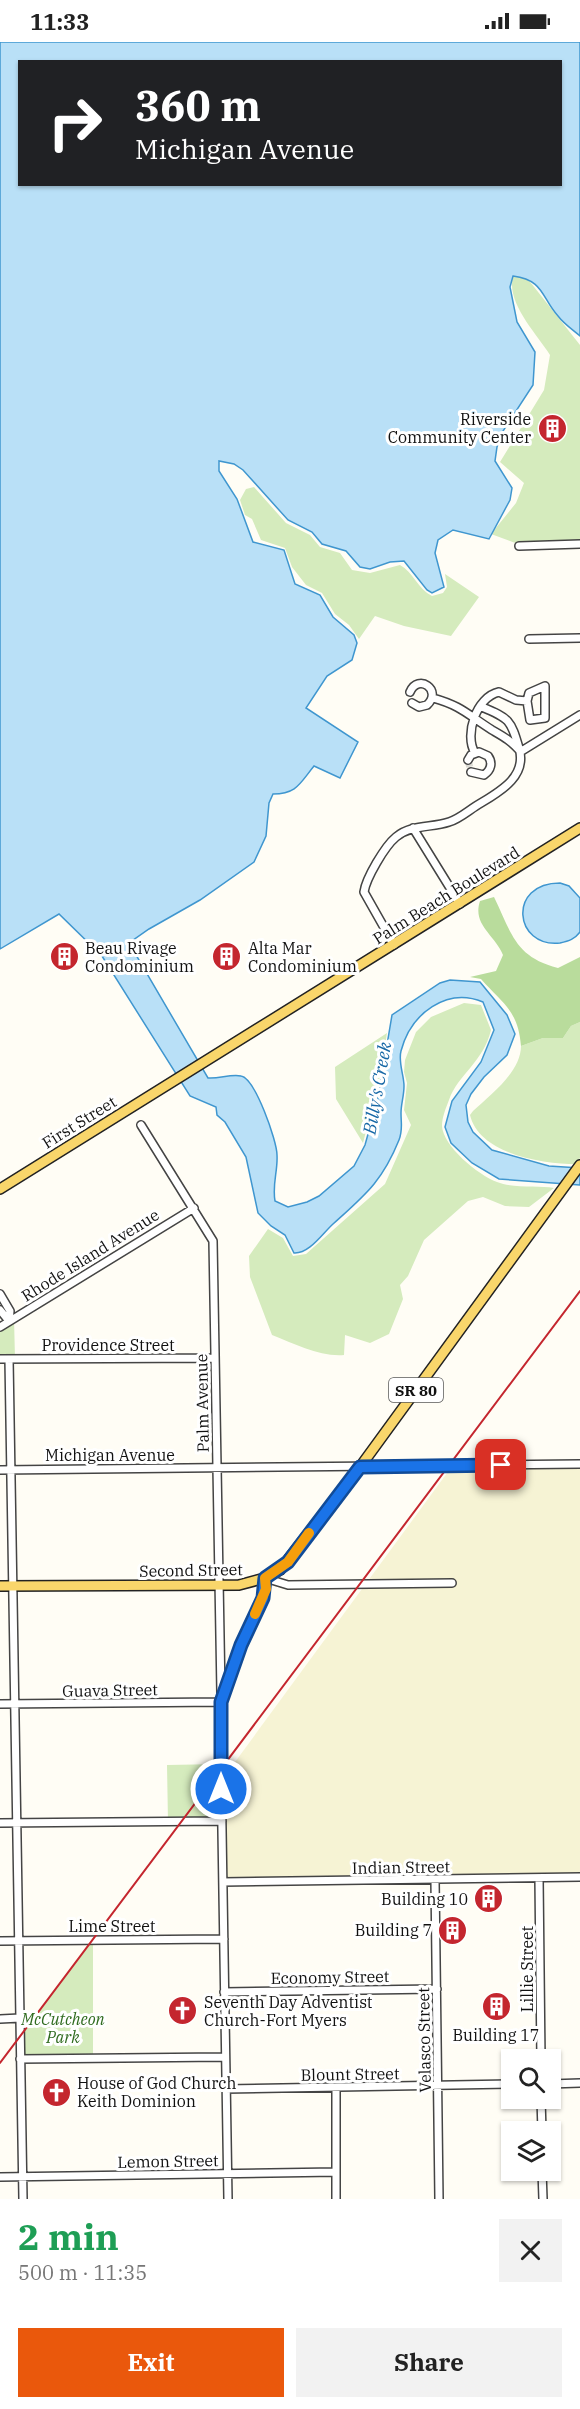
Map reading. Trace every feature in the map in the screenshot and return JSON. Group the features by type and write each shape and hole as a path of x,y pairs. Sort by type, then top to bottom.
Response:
{"main road":[{"name":"Palm Beach Boulevard","path":"174,1080 580,828"},
{"path":"565,839 580,833"},
{"name":"First Street","path":"0,1189 174,1080"},
{"name":"SR 80","path":"265,1578 288,1562 580,1165"},
{"name":"Second Street","path":"0,1586 218,1586 250,1584 265,1578"}],"street":[{"path":"519,546 580,544"},
{"path":"529,639 580,638"},
{"path":"410,692 416,684 424,683 431,688 433,698"},
{"path":"545,686 545,718 530,720 527,701 529,693 545,686"},
{"path":"475,753 469,736 470,727 493,694 499,692 516,700 527,701"},
{"path":"412,703 423,707 433,698"},
{"path":"433,698 462,708 493,730 508,737 520,752"},
{"path":"394,945 364,892 370,874 394,839 413,828 452,821 507,786 519,768 520,752 511,723 505,716 482,707"},
{"path":"520,752 580,715"},
{"path":"468,760 475,753"},
{"path":"471,772 484,775 491,766 488,756 475,753"},
{"path":"413,828 460,904"},
{"name":"Palm Avenue","path":"141,1125 213,1241 228,2199"},
{"name":"Rhode Island Avenue","path":"0,1327 194,1208"},
{"path":"0,1294 10,1311 9,1321"},
{"path":"0,1310 9,1321"},
{"name":"Providence Street","path":"0,1359 215,1358"},
{"path":"9,1359 23,2199"},
{"name":"Michigan Avenue","path":"0,1470 580,1464"},
{"path":"221,1702 241,1645 263,1598 265,1578"},
{"name":"Second Street","path":"265,1578 288,1585 452,1583"},
{"name":"Guava Street","path":"0,1704 221,1702"},
{"path":"0,1823 222,1821"},
{"name":"Indian Street","path":"223,1882 580,1877"},
{"name":"Lillie Street","path":"539,1878 541,2049"},
{"name":"Velasco Street","path":"435,1880 439,2199"},
{"name":"Lime Street","path":"0,1941 224,1939"},
{"name":"Economy Street","path":"224,1992 437,1989"},
{"path":"0,2019 20,2018"},
{"path":"20,2059 224,2057"},
{"path":"561,2084 580,2083"},
{"name":"Blount Street","path":"225,2089 501,2084"},
{"path":"336,2088 336,2199"},
{"name":"Lemon Street","path":"0,2177 336,2172"},
{"path":"542,2181 543,2199"}],"shaded area":[{"path":"580,1468 580,1879 227,1883 224,1777 450,1469"}],"green space":[{"path":"513,276 527,278 580,345 580,541 518,544 491,534 516,503 524,483 500,462 544,390 550,355 518,307 512,286"},
{"path":"254,487 286,523 310,535 320,547 340,553 352,570 370,573 400,565 432,596 443,593 447,587 445,574 479,597 451,636 404,626 375,616 359,639 349,625 335,614 322,593 306,585 292,567 285,548 261,540 252,519 245,515 240,500 246,489"},
{"path":"494,897 511,933 532,957 558,968 580,957 580,1022 571,1026 563,1038 543,1038 521,1046 517,1024 508,1008 481,979 470,977 496,971 503,955 485,930 479,917 480,901"},
{"path":"464,1003 481,1005 491,1030 477,1060 453,1091 445,1109 442,1126 444,1134 463,1159 497,1182 554,1188 529,1207 505,1206 483,1197 468,1201 424,1240 408,1276 400,1285 403,1299 389,1334 370,1343 345,1335 344,1355 326,1354 308,1349 272,1335 250,1277 249,1256 268,1229 283,1238 293,1256 306,1254 385,1184 411,1125 404,1110 407,1083 404,1072 405,1060 416,1032 431,1017"},
{"path":"580,1022 580,1158 576,1164 530,1159 499,1148 486,1139 476,1128 470,1115 510,1074 520,1056 521,1046 543,1038 563,1038 571,1026"},
{"path":"387,1033 380,1077 363,1143 336,1099 335,1067"},
{"path":"14,1318 15,1359 0,1359 0,1327"},
{"path":"221,1764 222,1821 168,1822 167,1765"},
{"name":"McCutcheon Park","path":"93,1940 93,2058 20,2059 20,2036"}],"water":[{"path":"0,42 580,42 580,336 560,319 536,285 531,281 513,276 510,287 517,322 535,352 533,385 503,431 497,447 495,461 512,488 510,500 489,539 453,530 438,540 435,553 444,587 432,593 404,561 390,562 370,569 360,567 346,551 322,544 312,532 288,520 243,470 234,464 219,461 219,471 237,499 253,542 284,550 295,584 320,595 333,617 354,635 357,643 352,660 327,676 306,708 358,742 340,778 314,766 293,790 273,794 269,803 266,836 254,862 200,900 129,943 208,1078 241,1076 247,1079 253,1087 269,1124 276,1148 275,1201 288,1207 307,1202 319,1196 354,1166 365,1145 378,1098 392,1015 440,983 450,980 480,982 507,1015 515,1034 507,1055 484,1077 466,1105 468,1122 473,1132 492,1150 549,1166 580,1168 580,1185 499,1179 472,1163 451,1143 445,1127 452,1101 481,1062 494,1030 483,1002 470,998 456,998 432,1007 413,1025 406,1037 400,1060 404,1086 401,1133 386,1167 372,1187 315,1243 305,1250 294,1253 285,1235 271,1226 258,1213 246,1157 225,1122 217,1115 216,1107 190,1096 102,956 59,914 0,949"},
{"path":"560,883 569,886 580,898 580,932 574,938 560,943 545,942 533,936 526,926 523,915 525,903 531,893 543,886"}],"tunnel":[{"path":"468,760 471,772"}],"railway":[{"path":"0,2063 580,1291"}],"slow traffic":[{"path":"255,1614 266,1589 265,1578 280,1570 288,1562 309,1533"}],"place":[{"name":"Riverside Community Center","path":"552,428"},
{"name":"Beau Rivage Condominium","path":"64,957"},
{"name":"Alta Mar Condominium","path":"227,957"},
{"name":"Building 10","path":"489,1899"},
{"name":"Building 7","path":"453,1930"},
{"name":"Building 17","path":"496,2007"},
{"name":"Seventh Day Adventist Church-Fort Myers","path":"183,2011"},
{"name":"House of God Church Keith Dominion","path":"56,2092"}],"route":[{"path":"221,1789 221,1702 241,1645 263,1598 266,1589 265,1578 280,1570 288,1562 360,1467 501,1465"}],"water label":[{"name":"Billy's Creek","path":"377,1088"}]}
